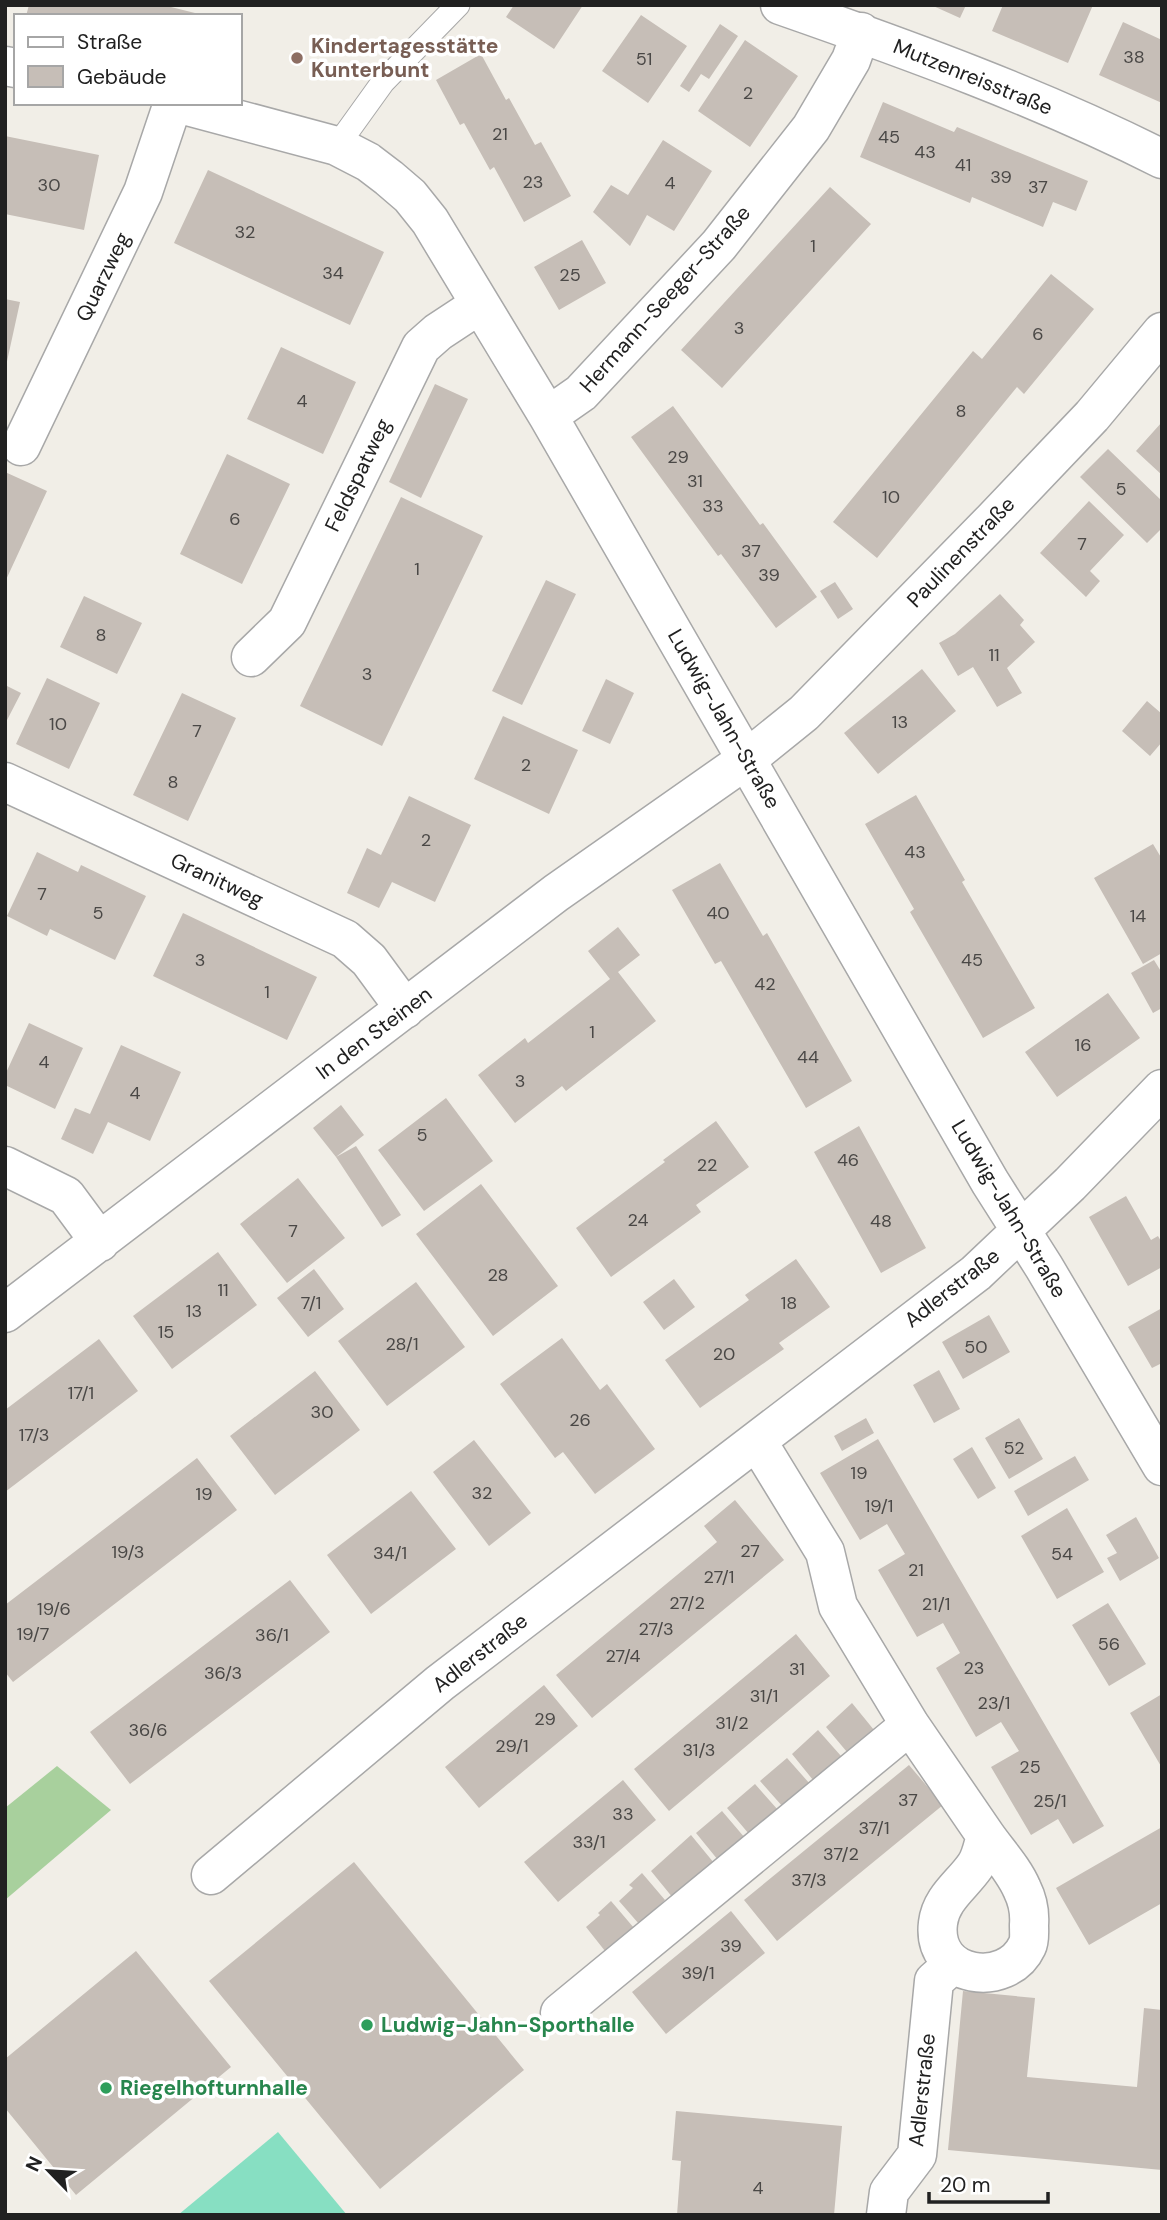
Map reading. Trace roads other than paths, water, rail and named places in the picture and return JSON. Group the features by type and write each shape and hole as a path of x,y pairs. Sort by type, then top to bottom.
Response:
{"street":[{"name":"Mutzenreisstraße","path":"780,5 861,32 1109,132 1162,159"},
{"name":"Hermann-Seeger-Straße","path":"548,416 580,393 719,245 811,128 851,60 861,32"},
{"name":"Quarzweg","path":"21,446 144,192 174,105"},
{"name":"Ludwig-Jahn-Straße","path":"183,105 337,146 368,162 410,196 430,221 548,416 990,1182 1162,1466"},
{"name":"Feldspatweg","path":"251,657 287,622 422,347 438,331 479,305"},
{"name":"Paulinenstraße","path":"747,759 804,713 993,520 1092,416 1162,332"},
{"name":"In den Steinen","path":"5,1313 556,894 747,759"},
{"name":"Granitweg","path":"5,782 345,939 369,960 405,1009"},
{"name":"Adlerstraße","path":"211,1875 440,1683 976,1273 1022,1231 1162,1089"},
{"path":"5,1166 66,1196 100,1242"},
{"path":"757,1441 825,1552 838,1606 910,1725 1022,1888 1030,1911 1028,1944 1017,1961 995,1972 968,1970 952,1965 938,1946 938,1921 952,1891 976,1865 986,1836"},
{"path":"560,2013 910,1725"},
{"name":"Adlerstraße","path":"886,2215 889,2192 916,2155 934,1982 952,1965"}],"lane":[{"path":"337,146 383,82 458,5"}],"place":[{"name":"Kindertagesstätte Kunterbunt","path":"297,58"},
{"name":"Ludwig-Jahn-Sporthalle","path":"367,2025"},
{"name":"Riegelhofturnhalle","path":"106,2088"}]}
